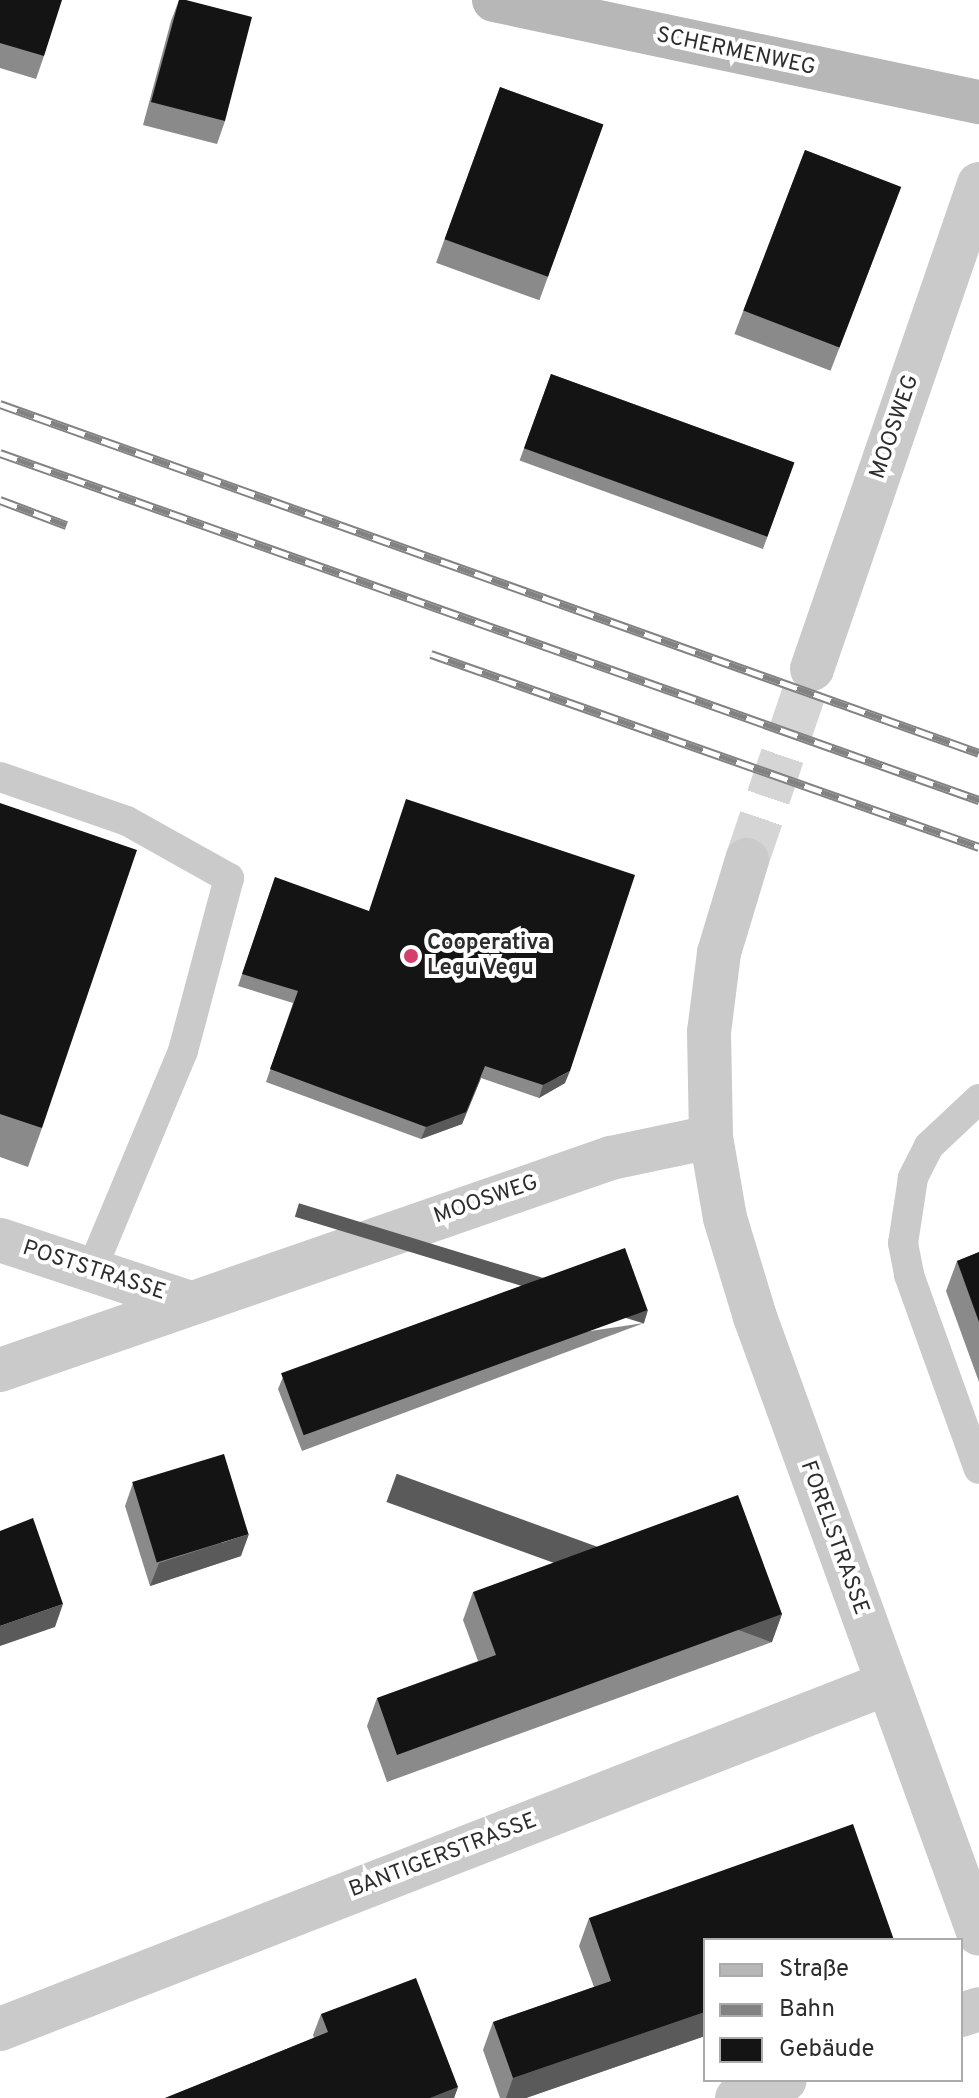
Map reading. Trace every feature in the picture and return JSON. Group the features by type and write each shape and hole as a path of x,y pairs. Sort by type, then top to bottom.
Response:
{"street":[{"name":"SCHERMENWEG","path":"494,0 602,12 979,102"},
{"name":"MOOSWEG","path":"812,669 979,184"},
{"path":"711,1137 709,1032 719,953 747,860"},
{"name":"MOOSWEG","path":"0,1370 188,1302 611,1158 711,1137"},
{"name":"FORELSTRASSE","path":"711,1137 725,1218 755,1317 979,1934"},
{"name":"POSTSTRASSE","path":"0,1240 188,1302"},
{"name":"BANTIGERSTRASSE","path":"0,2029 886,1684"},
{"path":"737,2098 780,2082"}],"lane":[{"path":"0,777 127,821 229,878 183,1051 91,1271"},
{"path":"979,1099 929,1146 913,1178 903,1243 909,1275 979,1469"}],"building":[{"path":"0,0 62,0 44,56 0,43"},
{"path":"179,0 252,17 225,121 151,102"},
{"path":"500,87 603,125 548,277 445,239"},
{"path":"805,150 901,187 840,347 743,311"},
{"path":"551,374 794,463 767,537 524,448"},
{"path":"406,799 635,875 570,1071 543,1085 485,1066 466,1112 426,1127 270,1069 298,991 242,974 275,877 369,911"},
{"path":"0,803 137,850 42,1128 0,1114"},
{"path":"625,1248 648,1310 304,1435 281,1373"},
{"path":"979,1252 979,1322 957,1261"},
{"path":"224,1454 249,1534 157,1562 132,1482"},
{"path":"738,1495 782,1614 397,1755 377,1698 496,1655 473,1592"},
{"path":"33,1518 63,1604 0,1626 0,1531"},
{"path":"853,1824 893,1938 703,1938 703,2013 513,2078 493,2022 611,1981 589,1918"},
{"path":"416,1978 458,2087 430,2098 165,2098 328,2032 321,2014"}],"tunnel":[{"path":"747,860 812,669"}],"railway":[{"path":"0,404 979,753"},
{"path":"0,453 979,800"},
{"path":"0,500 66,525"},
{"path":"431,654 979,847"}],"place":[{"name":"Cooperativa Legu Vegu","path":"411,956"}]}
